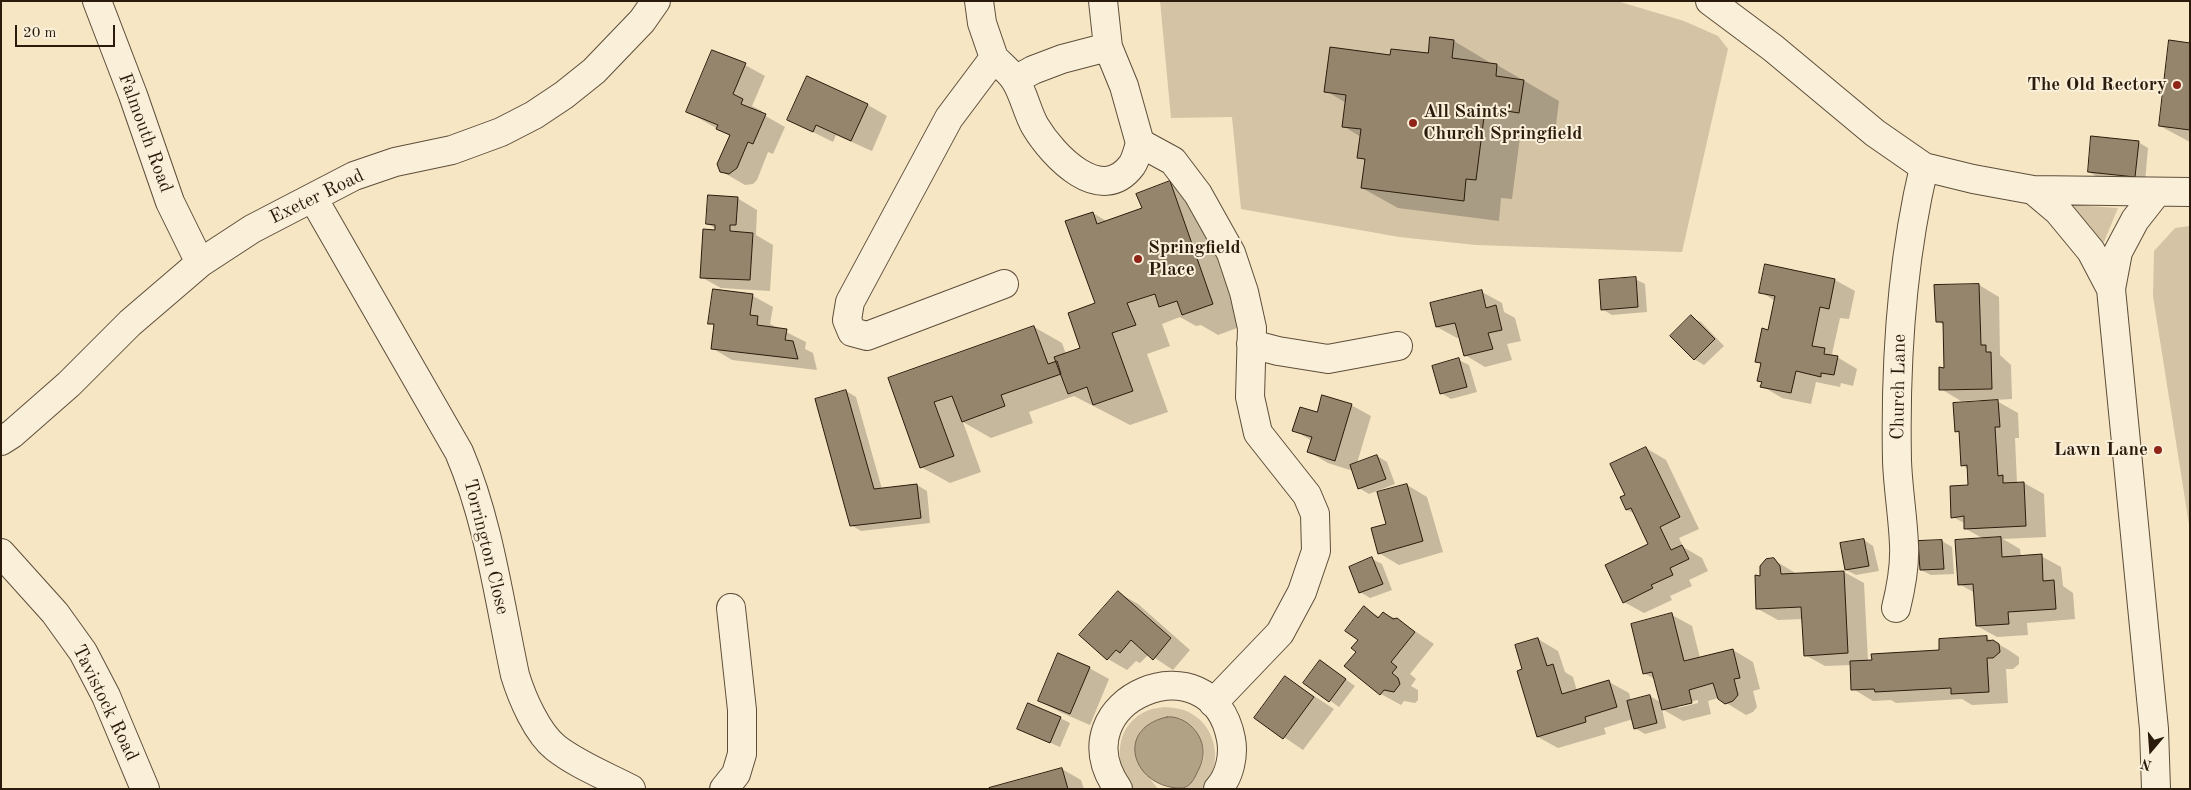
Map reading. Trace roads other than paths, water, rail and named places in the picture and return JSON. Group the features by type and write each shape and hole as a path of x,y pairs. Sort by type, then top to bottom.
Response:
{"street":[{"name":"Falmouth Road","path":"96,1 170,202 200,262"},
{"name":"Exeter Road","path":"1,441 12,434 69,384 130,323 200,262 252,229 354,176 395,162 452,150 502,132 534,115 564,95 594,70 637,27 656,1"},
{"path":"979,1 982,22 994,58 1015,80 1035,126 1060,158 1083,176 1108,182 1123,175 1133,163 1140,143 1124,86 1108,47 1103,1"},
{"path":"1710,1 1773,48 1875,133 1924,167 1972,179 2033,190 2190,192"},
{"path":"1015,80 1033,70 1062,59 1108,47"},
{"path":"994,58 949,118 850,302 847,320 852,332 867,336 1004,284"},
{"path":"1140,143 1173,161 1198,194 1231,253 1244,292 1252,328 1250,397 1258,433 1307,495 1315,514 1316,550 1302,592 1280,633 1213,703"},
{"name":"Church Lane","path":"1896,608 1901,586 1904,546 1898,463 1898,344 1911,221 1924,167"},
{"path":"2033,190 2058,211 2091,251 2111,289"},
{"path":"2156,789 2154,729 2111,289 2118,252 2134,220 2157,192"},
{"name":"Torrington Close","path":"313,198 459,452 469,475 482,520 515,675 522,699 555,747 630,789"},
{"path":"1251,344 1278,351 1328,359 1398,346"},
{"name":"Tavistock Road","path":"5,564 55,612 83,652 106,696 145,789"},
{"path":"724,789 736,774 742,754 742,710 731,608"},
{"path":"1118,789 1108,770 1105,758 1105,741 1115,713 1130,698 1148,688 1168,685 1188,688 1206,697 1213,703 1229,728 1232,747 1230,767 1218,789"}],"place":[{"name":"The Old Rectory","path":"2177,85"},
{"name":"All Saints' Church Springfield","path":"1413,123"},
{"name":"Springfield Place","path":"1138,259"},
{"name":"Lawn Lane","path":"2158,450"}]}
